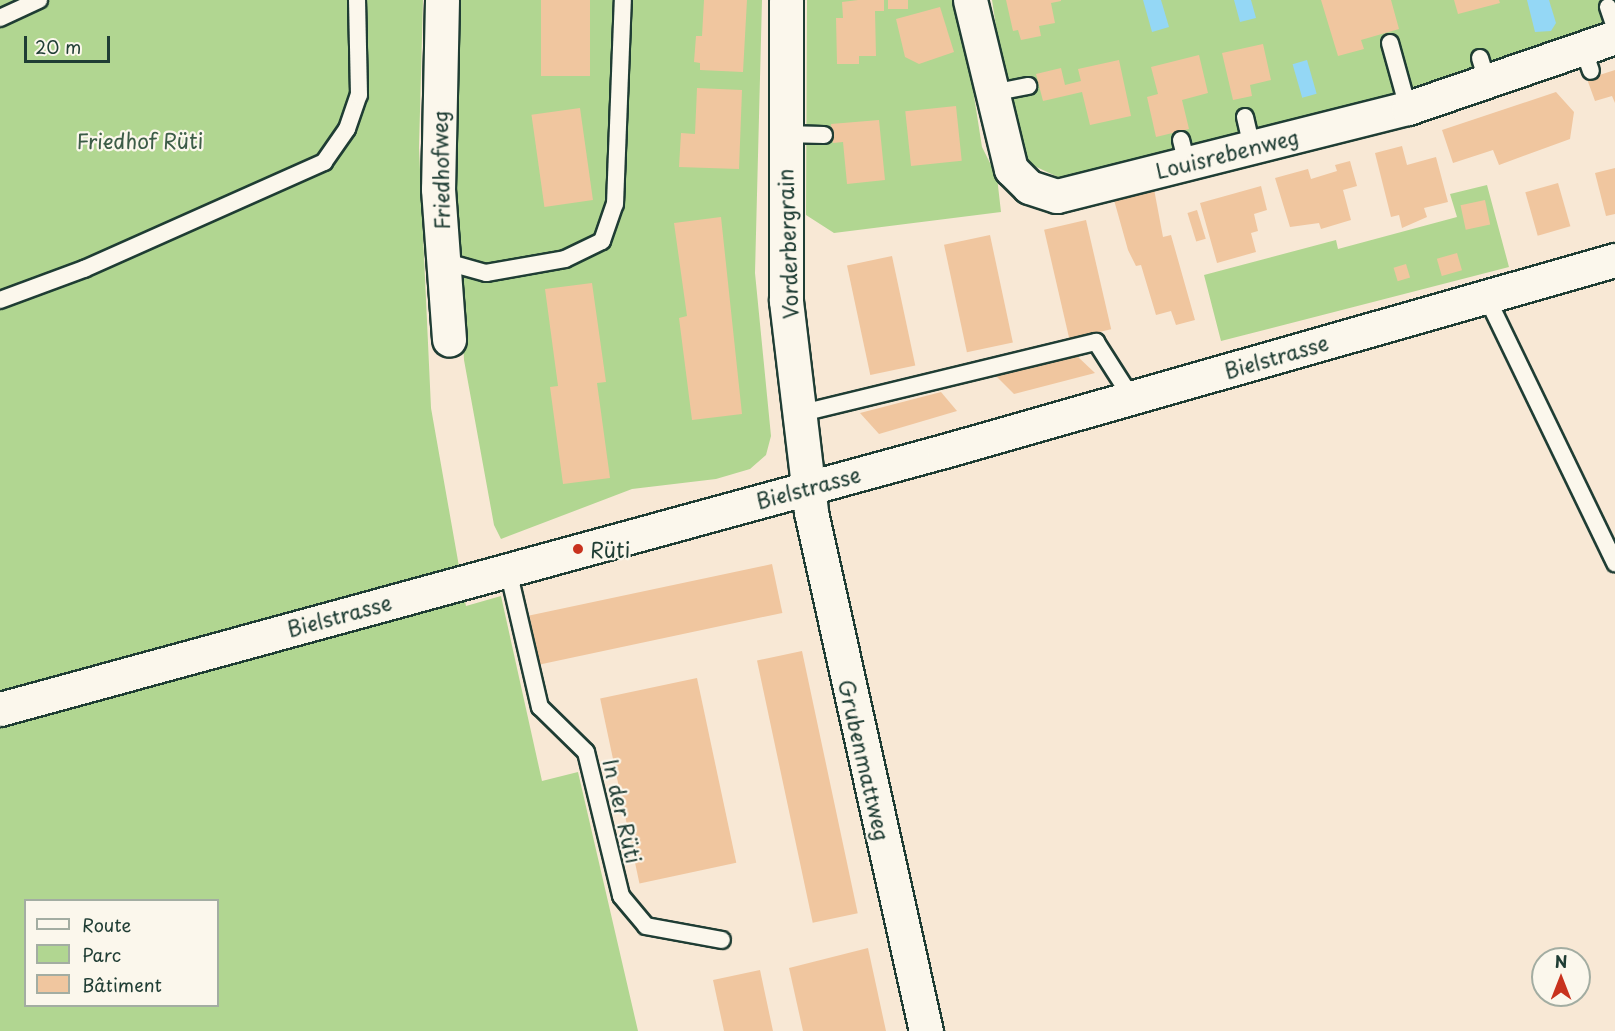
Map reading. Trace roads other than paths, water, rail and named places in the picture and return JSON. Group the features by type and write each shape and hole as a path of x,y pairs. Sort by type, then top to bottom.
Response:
{"street":[{"name":"Friedhofweg","path":"442,0 438,189 449,340"},
{"name":"Vorderbergrain","path":"786,0 784,134 786,301 808,488"},
{"name":"Louisrebenweg","path":"970,0 1011,169 1029,187 1058,196 1249,132 1408,108 1484,69 1587,59 1612,22"},
{"name":"Bielstrasse","path":"0,709 808,488 1615,260"},
{"name":"Grubenmattweg","path":"808,488 926,1031"}],"lane":[{"path":"0,18 39,0"},
{"path":"0,300 84,269 324,162 347,129 359,95 357,0"},
{"path":"443,261 486,273 565,259 602,242 615,204 624,0"},
{"path":"1612,22 1615,27"},
{"path":"1390,43 1408,108"},
{"path":"992,93 1028,86"},
{"path":"784,134 824,135"},
{"path":"1486,296 1615,563"},
{"path":"798,414 1096,342 1131,397"},
{"name":"In der Rüti","path":"508,570 540,707 586,752 621,896 646,926 722,940"}],"water":[{"path":"1143,0 1161,0 1169,27 1152,32"},
{"path":"1234,0 1251,0 1256,18 1240,22"},
{"path":"1527,0 1549,0 1556,23 1551,31 1535,32"},
{"path":"1307,60 1317,94 1302,98 1293,64"}],"place":[{"name":"Rüti","path":"578,549"}],"park label":[{"name":"Friedhof Rüti","path":"140,140"}]}
